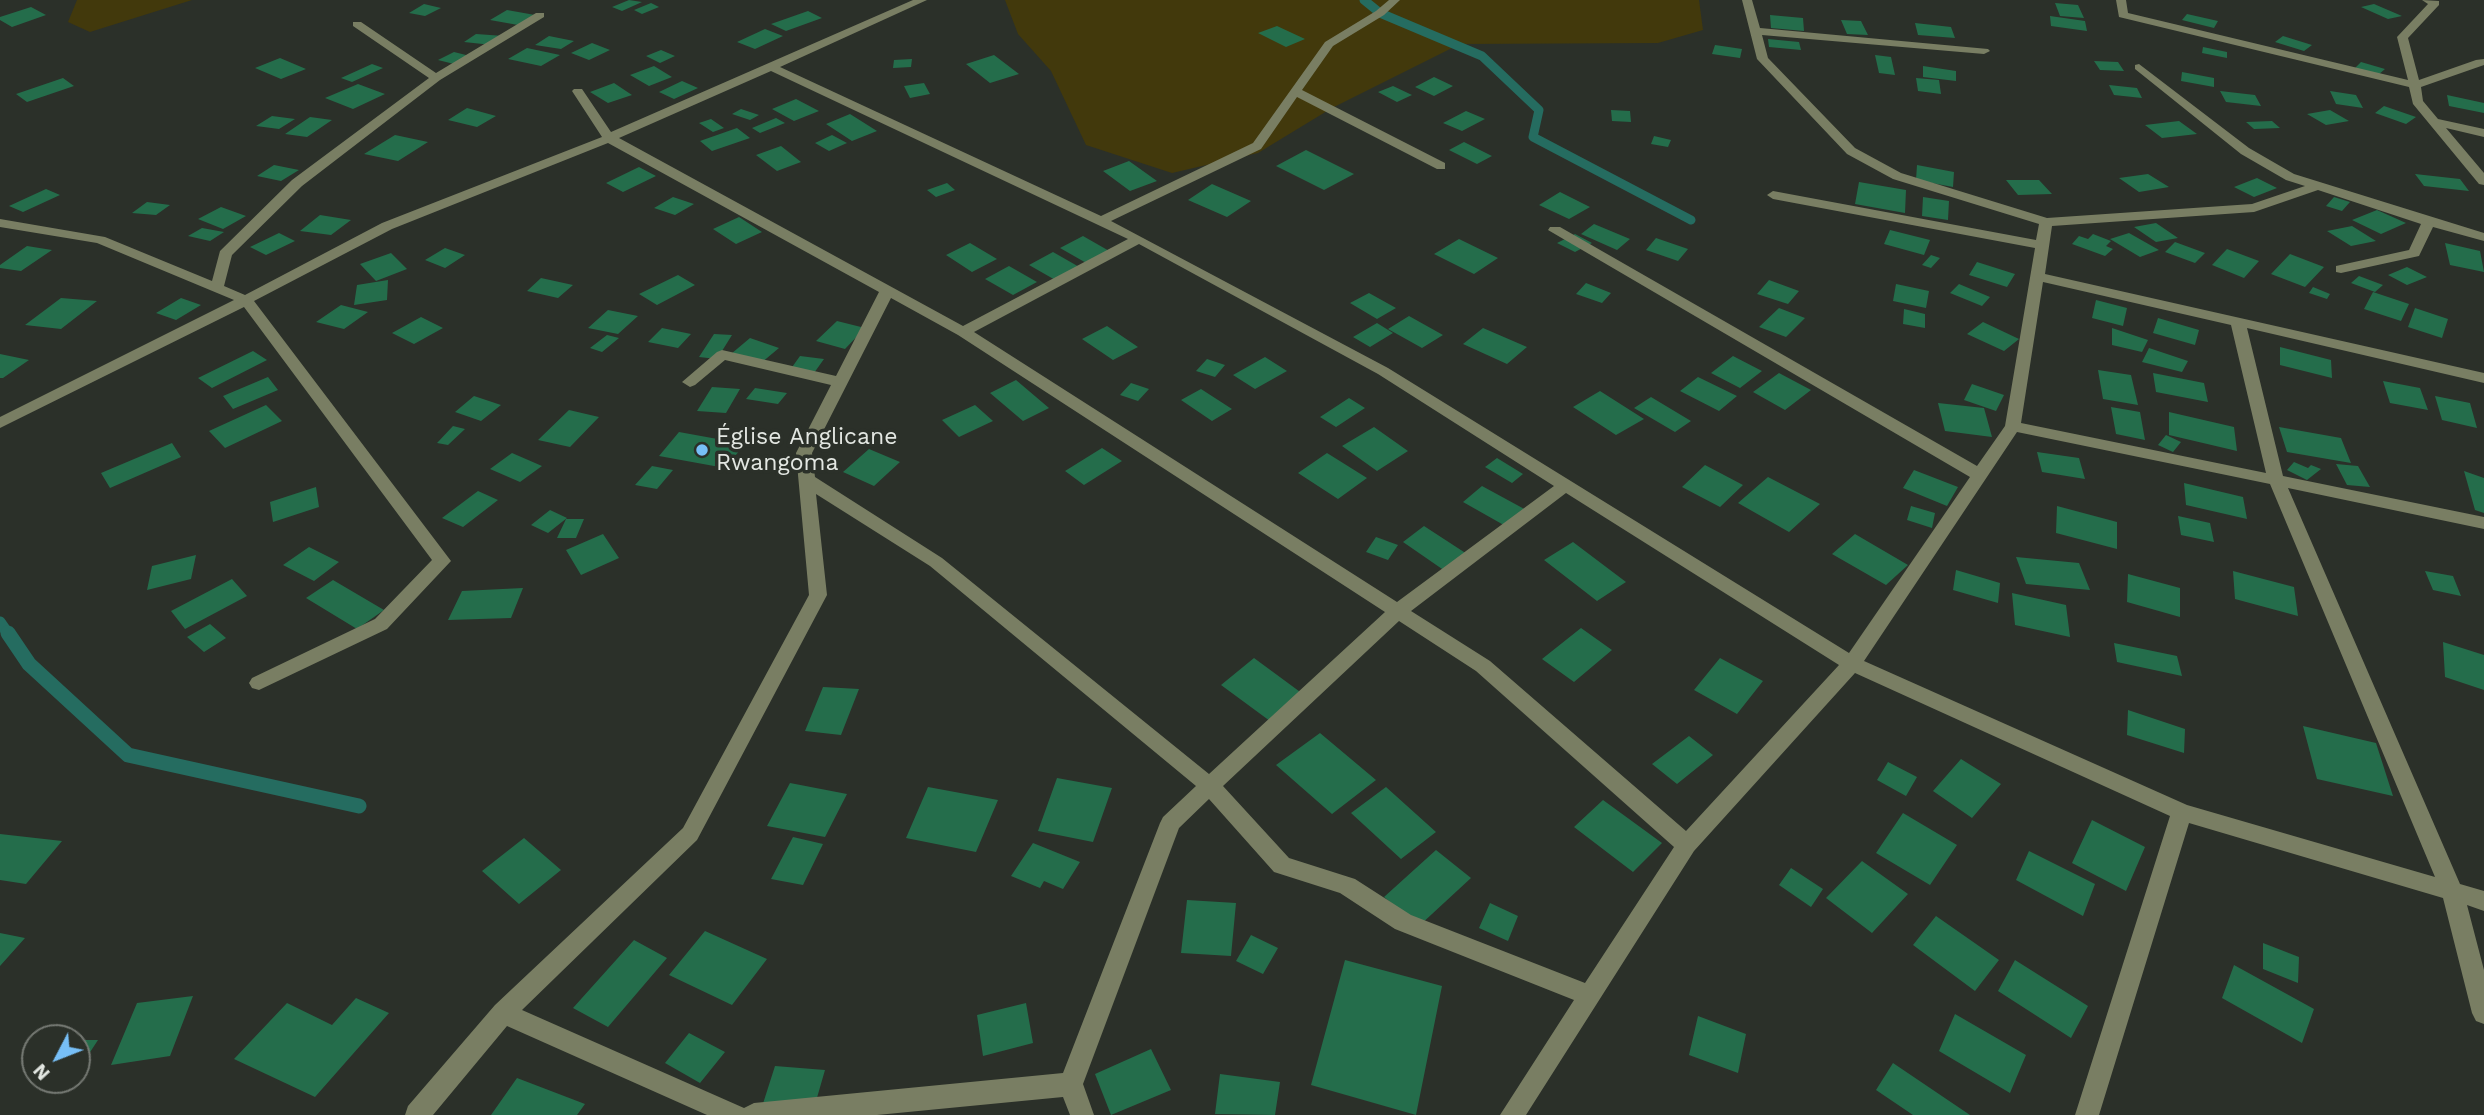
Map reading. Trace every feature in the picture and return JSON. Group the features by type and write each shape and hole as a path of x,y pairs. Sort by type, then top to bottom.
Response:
{"street":[{"path":"0,423 387,226 608,138 922,0"},
{"path":"1101,221 1257,146 1329,44 1380,13 1395,0"},
{"path":"1747,0 1763,59 1851,151 1897,176 2046,222 2254,208 2320,185"},
{"path":"2121,0 2123,15 2415,85 2476,62 2484,62"},
{"path":"2427,0 2435,3 2402,37 2417,102 2484,181"},
{"path":"218,288 225,254 298,183 436,78 540,15"},
{"path":"357,24 436,78"},
{"path":"1755,31 1984,51"},
{"path":"770,66 1139,239 1383,371 1852,664 2182,811 2484,901"},
{"path":"2139,67 2245,151 2290,177 2484,237"},
{"path":"578,91 608,138 963,332 1482,666 1687,845"},
{"path":"1296,92 1441,166"},
{"path":"2434,122 2484,133"},
{"path":"1773,195 2042,245"},
{"path":"1512,1115 1687,845 1852,664 2013,426 2046,222"},
{"path":"2341,269 2414,253 2429,222"},
{"path":"0,223 100,240 246,300 442,561 381,624 259,683"},
{"path":"1555,230 1980,475"},
{"path":"963,332 1139,239"},
{"path":"2037,276 2484,378"},
{"path":"417,1115 503,1013 691,834 818,595 804,453 887,291"},
{"path":"2238,323 2276,480 2452,891 2484,1013"},
{"path":"690,382 722,355 840,383"},
{"path":"2013,426 2484,523"},
{"path":"807,480 936,562 1210,786 1282,865 1347,886 1403,922 1589,996"},
{"path":"1082,1115 1071,1084 1170,823 1398,611 1566,485"},
{"path":"2087,1115 2182,811"},
{"path":"503,1013 734,1115"},
{"path":"754,1115 1071,1084"}],"shaded area":[{"path":"77,0 192,0 90,32 68,22"},
{"path":"1005,0 1699,0 1703,30 1658,43 1460,44 1332,108 1258,153 1172,173 1086,145 1051,71 1018,34"}],"building":[{"path":"629,0 642,2 622,11 612,7"},
{"path":"651,3 659,7 642,14 634,10"},
{"path":"2055,3 2078,5 2084,18 2060,16"},
{"path":"424,4 441,8 425,16 409,13"},
{"path":"2374,4 2402,16 2388,19 2361,7"},
{"path":"31,7 46,15 12,27 0,20 0,17"},
{"path":"507,10 535,15 518,25 490,20"},
{"path":"808,11 822,18 786,31 771,24"},
{"path":"2187,14 2218,21 2214,28 2182,20"},
{"path":"1770,15 1803,18 1804,31 1771,28"},
{"path":"2050,16 2085,21 2087,31 2051,26"},
{"path":"1841,20 1861,21 1868,35 1847,34"},
{"path":"1915,23 1951,27 1955,38 1918,35"},
{"path":"1277,26 1305,39 1286,47 1258,33"},
{"path":"765,29 783,36 755,49 737,42"},
{"path":"476,34 504,36 492,45 464,42"},
{"path":"549,36 574,41 561,49 535,45"},
{"path":"2283,36 2312,45 2304,51 2275,42"},
{"path":"1768,39 1799,42 1801,50 1769,47"},
{"path":"592,43 610,50 589,60 571,53"},
{"path":"1715,45 1742,49 1740,58 1712,54"},
{"path":"2203,47 2227,52 2227,58 2202,53"},
{"path":"527,48 560,55 541,66 508,59"},
{"path":"661,50 675,56 660,63 646,56"},
{"path":"454,52 474,57 458,65 438,60"},
{"path":"994,55 1019,74 990,83 966,64"},
{"path":"1875,55 1891,57 1895,75 1879,73"},
{"path":"280,58 306,69 281,79 255,68"},
{"path":"912,59 911,67 893,68 894,60"},
{"path":"2094,61 2118,62 2124,71 2100,70"},
{"path":"2361,62 2385,69 2378,75 2355,68"},
{"path":"372,64 383,68 352,82 341,78"},
{"path":"654,66 672,77 649,86 630,75"},
{"path":"1923,66 1956,71 1956,81 1923,77"},
{"path":"2182,72 2214,78 2214,87 2181,81"},
{"path":"1434,77 1453,86 1434,96 1415,87"},
{"path":"63,78 74,86 27,102 16,94"},
{"path":"1916,78 1939,80 1941,94 1918,91"},
{"path":"682,81 698,88 674,99 659,92"},
{"path":"614,83 632,95 608,103 590,92"},
{"path":"924,83 930,94 910,98 904,86"},
{"path":"358,84 385,94 353,109 325,98"},
{"path":"2109,85 2137,88 2142,98 2114,95"},
{"path":"1393,86 1412,95 1397,102 1378,92"},
{"path":"2220,91 2255,95 2261,106 2226,102"},
{"path":"2330,91 2356,95 2363,108 2336,104"},
{"path":"2447,95 2484,103 2484,113 2449,106"},
{"path":"796,99 819,111 794,121 772,109"},
{"path":"2384,106 2416,117 2406,124 2375,113"},
{"path":"467,108 496,116 477,127 448,120"},
{"path":"741,109 759,115 750,120 732,114"},
{"path":"1611,110 1630,111 1631,122 1612,121"},
{"path":"2330,110 2349,121 2326,125 2307,114"},
{"path":"1466,111 1485,119 1462,131 1443,123"},
{"path":"850,114 877,131 852,141 826,124"},
{"path":"272,116 295,119 279,129 256,126"},
{"path":"310,117 332,120 307,137 285,134"},
{"path":"776,118 785,123 760,133 752,128"},
{"path":"711,119 724,128 713,132 699,123"},
{"path":"2179,121 2197,134 2162,138 2145,125"},
{"path":"2272,121 2280,128 2254,129 2246,122"},
{"path":"737,128 750,138 712,151 700,141"},
{"path":"395,135 428,142 398,161 364,154"},
{"path":"832,135 847,143 829,151 815,143"},
{"path":"1654,136 1671,140 1668,147 1651,144"},
{"path":"1464,142 1492,156 1477,164 1449,150"},
{"path":"781,146 801,162 777,171 756,155"},
{"path":"1306,150 1354,174 1324,190 1276,166"},
{"path":"1129,161 1157,181 1130,191 1103,171"},
{"path":"274,165 299,170 281,181 257,176"},
{"path":"1917,165 1954,172 1953,187 1916,180"},
{"path":"639,167 656,176 623,192 606,183"},
{"path":"2148,174 2169,187 2139,192 2119,178"},
{"path":"2415,174 2460,179 2469,191 2424,186"},
{"path":"2257,178 2277,188 2254,197 2234,187"},
{"path":"2006,180 2039,180 2052,194 2018,195"},
{"path":"1859,182 1906,190 1905,213 1855,204"},
{"path":"947,183 955,190 936,197 927,190"},
{"path":"1212,184 1251,201 1227,217 1188,200"},
{"path":"46,189 60,195 23,212 9,206"},
{"path":"1560,192 1590,207 1569,219 1539,205"},
{"path":"673,197 694,204 675,215 654,208"},
{"path":"1923,197 1949,201 1948,220 1922,216"},
{"path":"2334,197 2350,202 2342,211 2326,206"},
{"path":"147,202 170,205 156,215 132,213"},
{"path":"221,207 246,216 223,229 198,219"},
{"path":"2377,210 2406,223 2381,234 2352,220"},
{"path":"320,215 351,220 331,235 300,231"},
{"path":"739,217 762,232 736,244 713,229"},
{"path":"2156,223 2178,238 2156,242 2134,227"},
{"path":"1594,224 1630,239 1617,250 1581,234"},
{"path":"2352,226 2376,241 2351,246 2327,231"},
{"path":"202,228 224,232 210,241 188,236"},
{"path":"1890,230 1930,240 1924,255 1884,244"},
{"path":"279,233 295,241 266,255 250,247"},
{"path":"2129,233 2159,250 2140,257 2110,239"},
{"path":"1575,234 1592,243 1575,252 1557,243"},
{"path":"2093,234 2111,241 2106,246 2113,249 2105,256 2072,244 2079,236 2088,239"},
{"path":"1083,236 1111,252 1088,264 1060,248"},
{"path":"1656,238 1688,249 1678,261 1646,250"},
{"path":"1459,239 1498,258 1474,274 1434,254"},
{"path":"2175,242 2205,253 2195,263 2165,252"},
{"path":"970,243 997,259 972,272 946,255"},
{"path":"2445,243 2480,251 2484,272 2450,265"},
{"path":"27,246 52,250 21,271 0,268 0,265"},
{"path":"445,248 465,255 445,268 425,260"},
{"path":"2227,249 2259,261 2244,278 2212,265"},
{"path":"1053,252 1081,268 1057,281 1029,265"},
{"path":"391,253 407,269 376,281 360,264"},
{"path":"2290,254 2324,267 2305,287 2271,274"},
{"path":"1931,255 1940,258 1931,268 1922,265"},
{"path":"1977,262 2015,274 2007,287 1969,275"},
{"path":"1009,266 1037,282 1013,295 985,279"},
{"path":"2407,267 2427,277 2407,285 2388,275"},
{"path":"678,275 695,285 657,305 639,294"},
{"path":"2359,276 2383,285 2375,292 2351,283"},
{"path":"541,278 573,285 558,298 527,291"},
{"path":"388,280 387,300 354,305 357,285"},
{"path":"1769,280 1799,291 1788,304 1757,294"},
{"path":"1586,283 1611,293 1602,303 1576,294"},
{"path":"1896,284 1929,291 1926,308 1893,301"},
{"path":"1959,284 1990,297 1982,306 1950,293"},
{"path":"2313,287 2330,294 2327,299 2309,293"},
{"path":"2373,292 2409,304 2401,321 2364,309"},
{"path":"1369,293 1396,308 1377,319 1350,303"},
{"path":"61,298 97,301 61,329 25,325"},
{"path":"181,298 201,305 176,320 156,313"},
{"path":"2096,300 2127,308 2123,326 2092,318"},
{"path":"341,305 368,312 344,329 316,322"},
{"path":"1779,308 1805,318 1786,337 1759,327"},
{"path":"2415,308 2448,319 2442,338 2408,327"},
{"path":"1904,309 1925,314 1925,328 1903,324"},
{"path":"608,310 638,316 618,334 588,328"},
{"path":"1409,316 1443,335 1422,348 1388,329"},
{"path":"421,317 443,328 414,344 392,333"},
{"path":"2158,318 2199,330 2195,345 2153,333"},
{"path":"837,321 865,328 845,349 816,341"},
{"path":"1983,322 2019,339 2004,351 1967,334"},
{"path":"1377,323 1393,333 1370,347 1353,337"},
{"path":"1107,326 1138,347 1113,360 1082,339"},
{"path":"662,328 691,334 678,348 648,342"},
{"path":"1483,328 1527,347 1507,364 1463,344"},
{"path":"2112,328 2148,340 2142,352 2112,345"},
{"path":"714,334 732,335 717,359 699,357"},
{"path":"607,335 619,338 602,352 590,348"},
{"path":"750,338 779,348 761,363 731,354"},
{"path":"2280,347 2331,360 2332,378 2280,365"},
{"path":"2149,348 2188,361 2182,372 2142,362"},
{"path":"253,351 267,360 212,388 198,378"},
{"path":"0,354 29,360 0,378"},
{"path":"800,356 824,359 814,373 790,370"},
{"path":"1733,356 1762,371 1740,388 1711,373"},
{"path":"1265,357 1287,371 1255,389 1233,375"},
{"path":"1207,359 1225,365 1215,377 1196,371"},
{"path":"2098,370 2131,375 2138,405 2103,399"},
{"path":"1779,373 1811,390 1785,410 1753,392"},
{"path":"2153,373 2204,383 2208,402 2156,392"},
{"path":"268,377 278,390 233,409 223,396"},
{"path":"1698,377 1737,396 1719,411 1680,391"},
{"path":"1016,380 1049,408 1023,421 990,393"},
{"path":"2383,381 2420,388 2428,410 2390,403"},
{"path":"1131,383 1149,389 1138,401 1120,395"},
{"path":"1972,384 2004,395 1996,411 1964,400"},
{"path":"712,387 740,389 726,413 697,411"},
{"path":"755,388 787,393 778,404 746,399"},
{"path":"1201,389 1232,409 1212,421 1181,400"},
{"path":"1600,391 1644,419 1616,435 1573,407"},
{"path":"474,396 501,405 481,421 455,412"},
{"path":"2435,396 2470,403 2477,428 2442,420"},
{"path":"1651,397 1691,421 1675,432 1634,408"},
{"path":"1349,398 1365,408 1336,427 1320,417"},
{"path":"1938,403 1984,408 1992,437 1945,431"},
{"path":"266,405 282,421 225,448 209,431"},
{"path":"975,405 993,421 959,437 942,420"},
{"path":"2111,407 2140,412 2145,440 2116,434"},
{"path":"569,410 599,417 570,447 538,440"},
{"path":"2169,412 2234,427 2237,451 2169,435"},
{"path":"453,426 465,429 448,445 437,443"},
{"path":"1374,427 1408,451 1377,471 1342,446"},
{"path":"2279,427 2341,438 2351,463 2287,452"},
{"name":"Église Anglicane Rwangoma","path":"679,432 745,444 725,468 659,456"},
{"path":"2166,435 2181,442 2173,452 2158,445"},
{"path":"172,443 181,457 110,488 101,473"},
{"path":"1102,448 1122,461 1084,485 1065,471"},
{"path":"869,449 900,462 874,486 843,472"},
{"path":"2037,452 2079,458 2085,479 2042,472"},
{"path":"512,453 542,466 520,482 490,469"},
{"path":"1327,453 1367,478 1338,499 1298,473"},
{"path":"1497,458 1523,474 1512,483 1485,467"},
{"path":"2294,462 2308,468 2311,465 2321,469 2307,480 2287,470"},
{"path":"2336,464 2358,466 2370,487 2347,485"},
{"path":"1705,465 1743,485 1720,507 1682,487"},
{"path":"652,466 673,470 657,489 635,485"},
{"path":"1914,470 1958,487 1947,506 1903,488"},
{"path":"2464,471 2484,478 2484,513 2475,510"},
{"path":"1768,477 1820,504 1789,532 1738,503"},
{"path":"2184,483 2243,497 2247,519 2186,505"},
{"path":"1482,486 1528,511 1509,528 1463,502"},
{"path":"316,487 319,507 273,522 270,502"},
{"path":"478,491 498,500 463,527 442,518"},
{"path":"1911,506 1935,513 1932,528 1907,520"},
{"path":"2057,506 2117,522 2117,549 2056,533"},
{"path":"550,510 567,518 548,533 531,525"},
{"path":"2178,516 2210,523 2214,542 2181,535"},
{"path":"566,519 584,519 576,538 557,538"},
{"path":"1424,526 1467,554 1445,571 1403,542"},
{"path":"603,534 619,558 581,575 566,550"},
{"path":"1855,534 1908,565 1886,585 1832,554"},
{"path":"1376,537 1398,545 1388,560 1366,552"},
{"path":"1573,542 1626,582 1597,601 1544,560"},
{"path":"309,547 339,562 314,581 283,565"},
{"path":"196,555 191,579 147,590 152,566"},
{"path":"2016,557 2079,563 2090,590 2026,584"},
{"path":"1956,570 2000,583 1998,603 1953,590"},
{"path":"2233,571 2294,587 2298,616 2235,599"},
{"path":"2425,571 2453,576 2461,596 2433,590"},
{"path":"2128,574 2180,588 2180,617 2127,602"},
{"path":"232,579 247,596 185,629 171,611"},
{"path":"333,580 384,610 357,629 306,598"},
{"path":"523,588 511,618 448,620 462,591"},
{"path":"2012,593 2066,605 2070,637 2015,625"},
{"path":"210,624 226,638 204,652 187,637"},
{"path":"1581,628 1612,650 1574,682 1542,659"},
{"path":"2443,642 2484,655 2484,690 2445,677"},
{"path":"2114,643 2177,656 2182,676 2117,662"},
{"path":"1254,658 1307,697 1274,724 1221,685"},
{"path":"1720,658 1763,681 1737,714 1694,690"},
{"path":"823,687 859,689 841,735 805,731"},
{"path":"2128,710 2185,729 2184,753 2127,735"},
{"path":"2303,726 2376,743 2393,796 2317,779"},
{"path":"1320,733 1376,780 1332,814 1276,765"},
{"path":"1689,736 1713,755 1677,784 1652,764"},
{"path":"1961,759 2001,784 1972,818 1933,791"},
{"path":"1888,762 1917,777 1906,796 1877,780"},
{"path":"1057,778 1112,788 1093,842 1038,831"},
{"path":"790,783 847,794 825,837 767,826"},
{"path":"928,787 998,800 976,852 906,838"},
{"path":"1386,787 1436,832 1401,859 1351,813"},
{"path":"1603,800 1662,843 1633,872 1574,827"},
{"path":"1903,813 1957,845 1930,885 1876,853"},
{"path":"2092,820 2145,847 2126,891 2072,863"},
{"path":"0,834 62,841 26,884 0,880"},
{"path":"793,837 823,844 803,885 771,879"},
{"path":"524,838 561,870 519,904 482,871"},
{"path":"1033,843 1080,862 1063,889 1044,881 1040,888 1011,876"},
{"path":"1436,850 1471,878 1419,926 1384,897"},
{"path":"2029,851 2095,884 2083,916 2016,880"},
{"path":"1862,861 1908,894 1872,933 1826,898"},
{"path":"1791,868 1823,889 1811,907 1779,885"},
{"path":"1187,900 1236,903 1231,956 1181,953"},
{"path":"1490,903 1518,916 1508,941 1479,928"},
{"path":"1936,916 1999,960 1975,991 1913,945"},
{"path":"705,931 767,959 732,1005 669,975"},
{"path":"0,933 25,938 0,966"},
{"path":"1251,935 1278,948 1263,974 1236,961"},
{"path":"634,940 667,958 608,1027 573,1008"},
{"path":"2263,943 2299,957 2298,983 2263,969"},
{"path":"1345,960 1442,986 1416,1115 1311,1085"},
{"path":"2015,960 2088,1006 2071,1038 1998,991"},
{"path":"2234,965 2314,1009 2302,1043 2222,998"},
{"path":"193,996 170,1056 111,1065 137,1003"},
{"path":"356,998 389,1013 315,1097 234,1059 287,1003 332,1025"},
{"path":"1026,1003 1033,1043 983,1056 977,1015"},
{"path":"1955,1014 2026,1055 2010,1093 1939,1051"},
{"path":"1698,1016 1746,1034 1738,1073 1689,1055"},
{"path":"689,1033 725,1052 700,1083 665,1063"},
{"path":"91,1040 98,1040 91,1051"},
{"path":"1151,1049 1171,1090 1111,1115 1095,1074"},
{"path":"1893,1063 1970,1115 1913,1115 1876,1090"},
{"path":"775,1066 825,1070 812,1115 760,1113"},
{"path":"1220,1074 1280,1082 1275,1115 1215,1114"},
{"path":"517,1078 585,1104 577,1115 491,1115"}],"waterway":[{"path":"1364,0 1380,13 1482,56 1539,110 1533,137 1691,220"},
{"path":"0,622 9,635"},
{"path":"8,633 29,664 128,755 359,806"}],"place":[{"name":"Église Anglicane Rwangoma","path":"702,450"}]}
